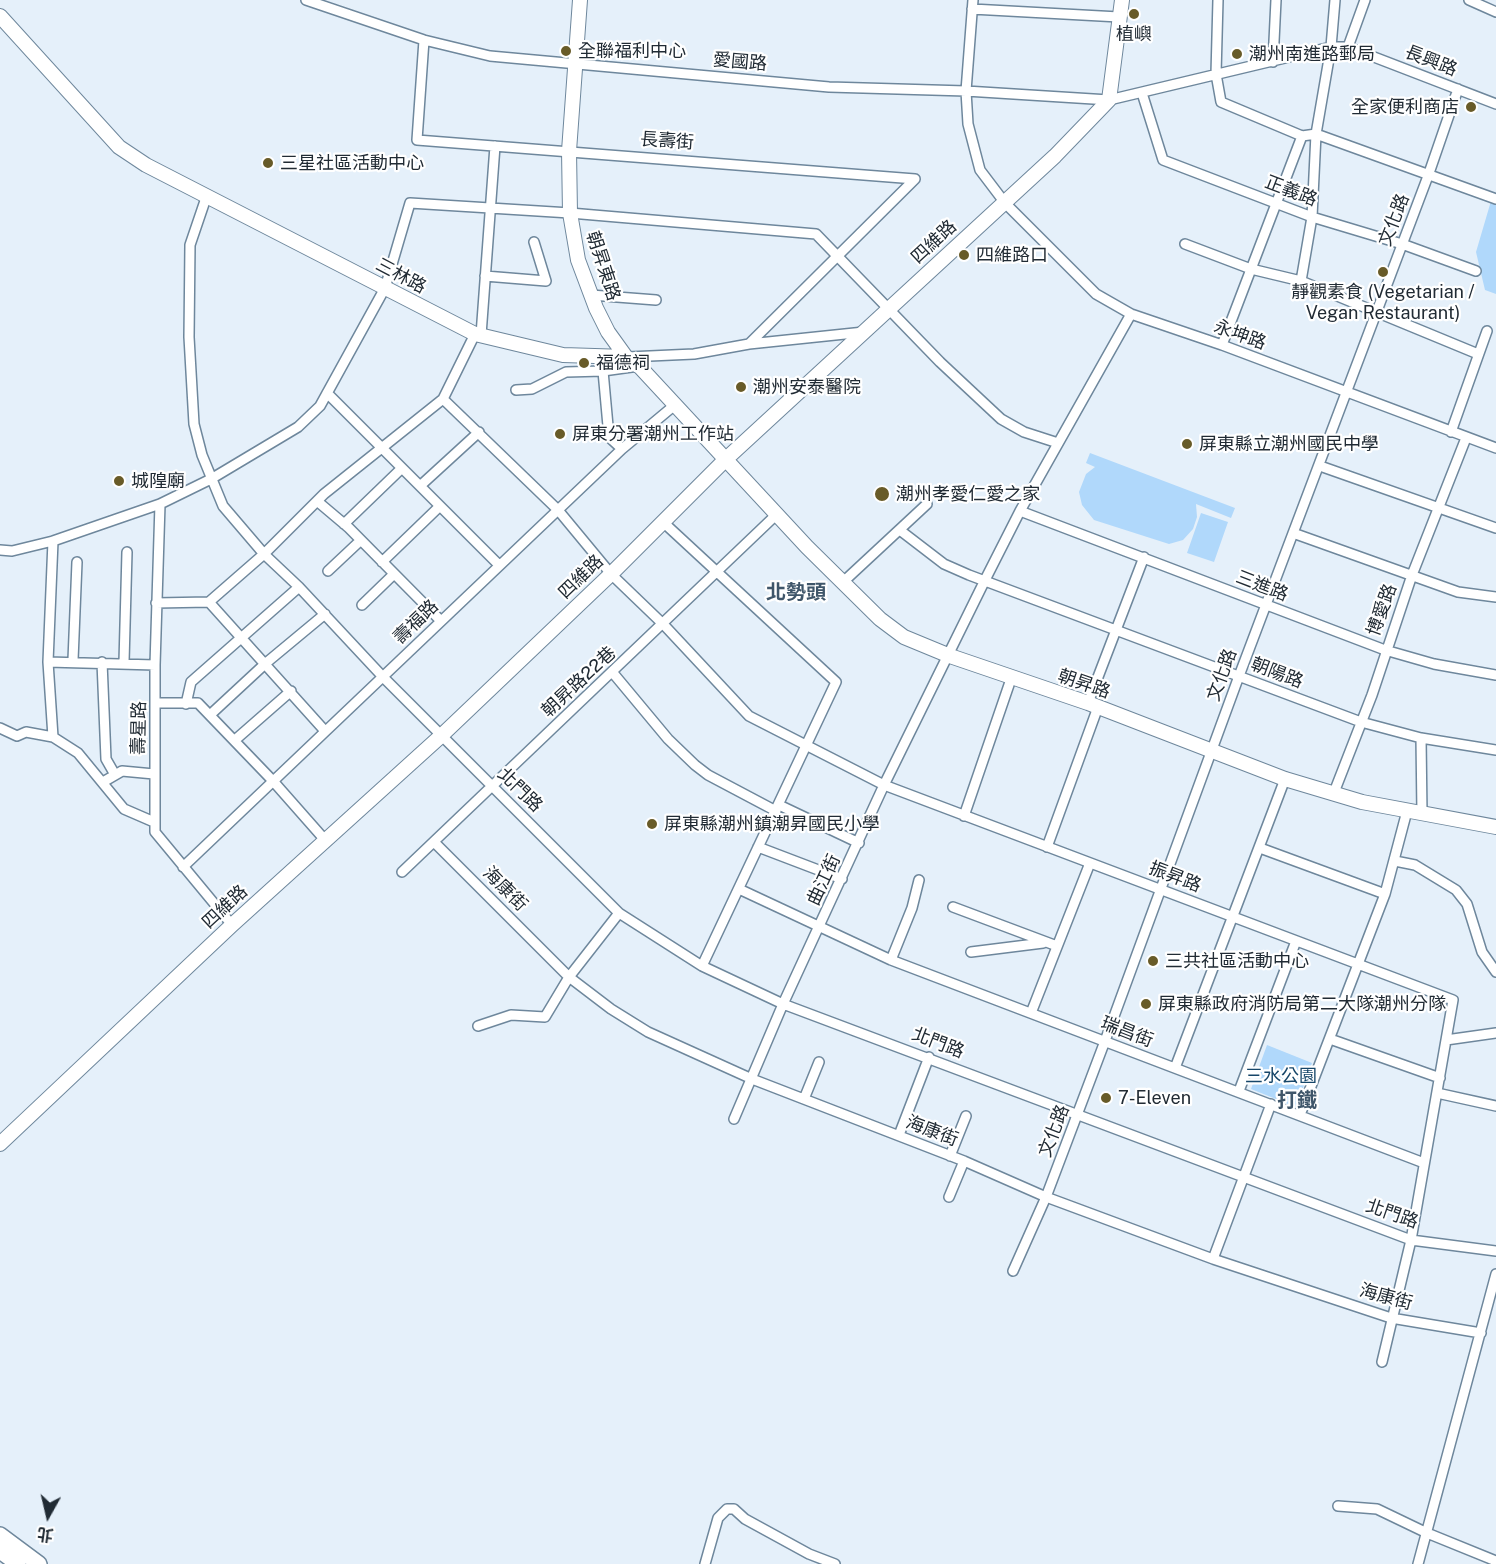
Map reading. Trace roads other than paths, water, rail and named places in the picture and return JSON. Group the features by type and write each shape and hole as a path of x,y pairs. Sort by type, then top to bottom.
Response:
{"main road":[{"name":"朝昇東路","path":"580,0 569,151 570,213 578,260 608,332 626,357 639,366 726,459"},
{"path":"1108,100 1122,0"},
{"name":"三林路","path":"0,16 119,147 146,165 478,335 563,355 626,357"},
{"name":"四維路","path":"0,1144 232,925 442,735 611,574 726,459 1005,203 1108,100"},
{"name":"朝昇路","path":"726,459 842,583 880,619 904,637 950,656 1093,705 1285,779 1333,795 1496,827"},
{"path":"0,1535 39,1564"},
{"path":"0,1551 18,1564"}],"street":[{"name":"愛國路","path":"306,0 424,40 490,56 829,87 966,91 1108,100"},
{"path":"1218,0 1216,74 1221,102 1302,136 1316,134 1496,199"},
{"path":"1273,62 1276,0"},
{"path":"1301,281 1312,217 1316,134 1331,47 1335,0"},
{"path":"1348,46 1365,0"},
{"path":"1469,0 1496,11"},
{"path":"973,4 1119,17"},
{"name":"永坤路","path":"973,4 966,91 968,124 974,155 980,170 1005,203 1096,294 1131,314 1222,345 1496,448"},
{"name":"長壽街","path":"424,40 417,140 915,179 837,256"},
{"name":"長興路","path":"1108,100 1331,47 1348,46 1496,104"},
{"name":"文化路","path":"1013,1271 1046,1197 1105,1041 1265,605 1320,466 1428,176 1458,89"},
{"name":"正義路","path":"1142,93 1164,160 1312,217 1402,244 1476,271"},
{"path":"1222,345 1302,136"},
{"path":"156,603 209,602 264,554 317,501 443,399 478,335 495,146"},
{"name":"北門路","path":"207,195 190,246 189,337 194,424 211,479 223,506 264,554 299,587 383,677 619,913 702,966 783,1004 1411,1240 1496,1251"},
{"path":"0,550 12,551 53,541 160,504 211,479 298,427 320,406 385,288 410,203 570,213 816,234 940,362 1001,420 1024,432 1058,443"},
{"path":"485,276 546,281 534,242"},
{"path":"1185,244 1251,269 1301,281 1478,354"},
{"path":"749,344 837,256"},
{"path":"591,295 656,300"},
{"name":"曲江街","path":"734,1119 783,1004 884,786 950,656 985,580 1020,511 1131,314"},
{"path":"1451,432 1487,331"},
{"name":"三林路","path":"626,357 694,354 749,344 865,332"},
{"path":"563,355 566,372"},
{"path":"516,390 532,389 566,372 603,371 639,366"},
{"path":"603,371 609,437 622,449"},
{"path":"327,393 499,565"},
{"name":"振昇路","path":"443,399 558,510 611,574 664,625 749,716 884,786 1453,1000 1446,1040"},
{"name":"壽福路","path":"183,867 622,449 676,404"},
{"path":"420,486 479,432"},
{"name":"博愛路","path":"1333,795 1412,575 1466,438"},
{"path":"1320,466 1496,528"},
{"path":"344,524 402,468"},
{"path":"317,501 361,540 441,621"},
{"name":"壽星路","path":"160,504 154,665 155,832 232,925"},
{"path":"842,583 901,531 927,504"},
{"path":"382,562 440,506"},
{"name":"三進路","path":"1020,511 1385,650 1434,664 1496,675"},
{"name":"朝昇路22巷","path":"402,873 664,625 777,514"},
{"path":"663,522 836,682 808,747 702,966"},
{"name":"朝陽路","path":"901,531 945,564 1361,722 1421,738 1496,750"},
{"path":"1293,533 1458,592 1496,597"},
{"path":"328,571 361,540"},
{"path":"52,737 48,662 53,541"},
{"path":"124,662 127,552"},
{"path":"1047,847 1093,705 1115,628 1144,557"},
{"path":"73,660 77,562"},
{"path":"362,605 394,574"},
{"path":"186,704 191,682 239,637 299,587"},
{"path":"209,602 326,731"},
{"path":"211,714 266,663 325,614"},
{"path":"48,662 73,660 154,665"},
{"path":"102,662 106,759 114,773"},
{"path":"613,673 669,739 708,775 859,843"},
{"path":"964,816 1011,678"},
{"path":"235,740 291,691"},
{"path":"156,704 198,703 211,714 325,840"},
{"path":"0,728 16,736 26,732 52,737 78,753 124,809 154,822"},
{"path":"1421,738 1422,814"},
{"path":"103,782 114,773 154,774"},
{"path":"1175,1068 1285,779"},
{"path":"1300,1114 1385,894 1407,811"},
{"name":"海康街","path":"434,842 569,977 611,1009 648,1032 752,1079 964,1161 1046,1197 1213,1258 1391,1318 1481,1333"},
{"path":"758,847 842,879"},
{"path":"1260,848 1385,894"},
{"path":"1395,861 1415,864 1456,890 1467,904 1482,952 1496,972"},
{"path":"1031,1013 1090,863"},
{"path":"891,960 912,908 919,880"},
{"name":"瑞昌街","path":"738,889 819,929 891,960 1424,1163"},
{"path":"953,907 1057,946"},
{"path":"478,1026 511,1016 545,1017 569,977 619,913"},
{"path":"1239,1091 1296,941"},
{"path":"971,952 1046,942"},
{"path":"1382,1362 1411,1240 1446,1040 1496,1033"},
{"path":"1330,1039 1440,1078"},
{"path":"899,1135 929,1058"},
{"path":"804,1099 819,1062"},
{"path":"1437,1093 1496,1106"},
{"path":"1213,1258 1271,1104"},
{"path":"950,1156 966,1116"},
{"path":"949,1197 964,1161"},
{"path":"1418,1564 1496,1274"},
{"path":"1338,1506 1377,1509 1427,1533 1496,1561"},
{"path":"705,1564 718,1518 727,1509 734,1509 745,1519 809,1554 835,1564"}],"place":[{"name":"植嶼","path":"1134,14"},
{"name":"全聯福利中心","path":"566,51"},
{"name":"潮州南進路郵局","path":"1237,54"},
{"name":"全家便利商店","path":"1471,107"},
{"name":"三星社區活動中心","path":"268,163"},
{"name":"四維路口","path":"964,255"},
{"name":"靜觀素食 (Vegetarian / Vegan Restaurant)","path":"1383,272"},
{"name":"福德祠","path":"584,363"},
{"name":"潮州安泰醫院","path":"741,387"},
{"name":"屏東分署潮州工作站","path":"560,434"},
{"name":"屏東縣立潮州國民中學","path":"1187,444"},
{"name":"城隍廟","path":"119,481"},
{"name":"潮州孝愛仁愛之家","path":"882,494"},
{"name":"屏東縣潮州鎮潮昇國民小學","path":"652,824"},
{"name":"三共社區活動中心","path":"1153,961"},
{"name":"屏東縣政府消防局第二大隊潮州分隊","path":"1146,1004"},
{"name":"7-Eleven","path":"1106,1098"}],"district":[{"name":"北勢頭","path":"796,593"},
{"name":"打鐵","path":"1297,1101"}],"park label":[{"name":"三水公園","path":"1281,1076"}]}
